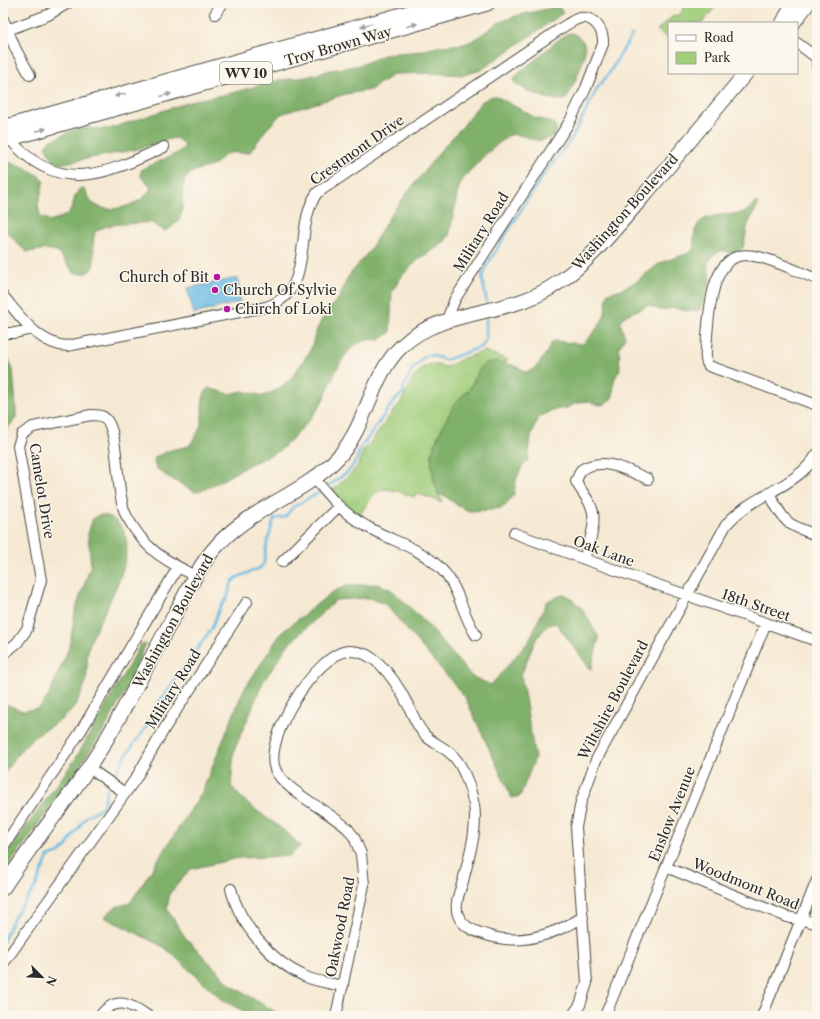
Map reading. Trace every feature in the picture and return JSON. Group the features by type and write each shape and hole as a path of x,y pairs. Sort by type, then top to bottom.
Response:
{"main road":[{"name":"Troy Brown Way","path":"5,135 444,3"},
{"name":"Troy Brown Way","path":"5,135 488,3"}],"street":[{"path":"7,30 48,15 68,3"},
{"path":"215,14 223,3"},
{"path":"784,22 793,3"},
{"path":"794,22 808,3"},
{"path":"3,19 19,58 30,75"},
{"name":"Crestmont Drive","path":"3,296 32,329 42,338 54,344 74,345 266,307 278,302 290,293 296,282 309,211 317,193 566,25 577,20 587,19 600,28 603,44 579,105 544,160"},
{"path":"798,44 817,58 817,66"},
{"name":"Washington Boulevard","path":"3,888 89,768 124,708 195,576 212,551 233,530 255,513 315,479 335,460 354,435 381,376 393,355 414,336 446,322 523,301 543,292 567,276 599,246 624,218 745,74"},
{"path":"5,135 20,152 36,164 70,176 79,177 139,159 164,148"},
{"name":"Military Road","path":"446,322 455,299 544,160"},
{"path":"817,279 752,256 738,256 727,263 717,280 710,303 706,359 709,366 817,405"},
{"path":"3,333 15,333 32,329"},
{"name":"Camelot Drive","path":"3,654 17,643 27,628 41,580 18,446 22,434 33,427 91,415 98,415 107,420 112,433 125,513 149,548 160,557 195,576"},
{"name":"Wiltshire Boulevard","path":"572,1016 580,1005 587,983 576,827 581,802 601,750 686,595 730,520 741,509 803,471 817,454"},
{"path":"584,559 591,532 593,513 576,481 581,470 591,465 607,464 648,479"},
{"path":"315,479 338,507 367,527 412,549 440,567 456,590 476,635"},
{"path":"768,493 785,520 796,528 817,535"},
{"path":"282,562 338,507"},
{"name":"Oak Lane","path":"514,533 686,595"},
{"name":"Washington Boulevard","path":"3,847 80,734 178,567"},
{"name":"18th Street","path":"686,595 817,641"},
{"name":"Military Road","path":"3,964 125,793 246,602"},
{"name":"Enslow Avenue","path":"605,1016 766,623"},
{"name":"Oakwood Road","path":"336,1016 364,885 361,854 354,837 348,829 286,784 275,770 273,753 290,707 298,694 324,664 341,653 357,652 374,659 382,667 397,686 425,735 450,753 460,768 470,790 475,817 472,841 458,900 458,915 464,924 484,934 515,940 544,936 583,917"},
{"path":"89,768 125,793"},
{"name":"Woodmont Road","path":"666,867 787,917 800,921 817,923"},
{"path":"762,1016 817,880"},
{"path":"230,889 235,903 244,920 261,942 278,960 306,977 343,986"},
{"path":"100,1016 109,1007 121,1003 133,1006 148,1016"}],"green space":[{"path":"687,3 714,3 717,5 703,22 668,22 668,38 657,30 674,15 679,16"},
{"path":"555,7 560,8 563,13 481,70 464,75 429,73 394,74 370,90 346,94 281,114 265,131 250,152 229,153 224,155 212,166 197,170 189,175 184,182 183,203 180,217 175,224 165,231 150,222 107,226 95,232 94,261 93,267 90,271 84,273 74,273 55,251 45,250 27,252 3,229 3,162 8,162 25,168 36,174 44,181 38,205 40,216 50,221 64,216 69,212 76,193 82,187 91,202 104,208 110,209 123,207 140,200 151,188 140,175 142,169 173,155 185,145 176,138 134,150 59,164 54,162 46,148 48,142 78,128 109,129 195,100 228,94 279,80 307,77 331,70 360,65 387,54 421,51 441,46 464,44 474,40 498,23 516,16"},
{"path":"572,33 583,41 585,53 578,74 566,99 560,100 546,98 524,89 513,81 516,76 558,40 567,34"},
{"path":"496,96 536,118 553,123 556,128 556,134 542,140 509,135 486,154 462,179 458,191 449,236 441,245 420,258 402,276 392,291 390,333 380,340 367,340 356,345 347,353 317,410 294,437 280,450 201,491 195,492 165,475 156,468 154,463 155,457 171,450 189,446 194,439 201,424 203,401 205,392 208,388 230,394 242,391 263,396 275,391 290,380 310,351 317,329 326,312 339,298 348,277 369,251 391,214 440,151 463,126 481,102 490,97"},
{"path":"756,202 758,205 748,224 743,248 733,254 722,250 713,255 707,264 711,279 700,310 689,311 673,308 661,310 647,305 628,314 622,319 620,322 625,337 619,348 620,369 614,380 613,396 611,399 605,404 600,405 585,401 567,408 552,410 538,418 531,436 528,460 522,467 516,480 514,495 503,507 492,510 469,511 458,506 445,496 438,494 432,468 433,448 454,405 469,390 478,373 485,364 489,362 499,362 517,367 525,372 530,371 538,365 553,341 583,344 603,319 608,293 622,289 637,281 660,263 692,252 695,231 698,224 703,220 709,217 745,212"},
{"path":"485,351 508,360 505,363 492,362 485,364 480,369 469,389 455,403 438,436 432,451 432,465 434,481 442,502 416,493 414,497 394,490 381,490 371,498 359,516 331,492 352,473 359,464 363,450 368,446 401,402 412,380 422,368 430,364 447,367 464,358"},
{"path":"3,352 9,359 13,370 16,418 3,434"},
{"path":"99,515 111,517 120,525 126,537 127,552 117,586 89,646 87,676 84,687 72,710 65,717 38,734 28,743 3,775 3,703 23,711 39,708 48,697 70,645 75,611 91,565 88,534 93,518"},
{"path":"379,584 393,591 427,624 471,676 491,685 529,641 547,601 565,594 581,607 599,638 591,670 556,623 548,625 536,639 521,675 535,758 520,796 512,798 465,697 385,604 369,598 336,600 288,645 263,682 234,751 231,786 247,803 284,830 301,846 289,856 239,858 191,869 170,893 167,909 185,937 231,985 282,1016 248,1016 240,1009 225,1002 164,947 104,917 115,907 130,903 202,792 243,691 281,633 332,592 349,585"},
{"path":"141,644 146,644 124,694 101,735 3,874 3,859 76,758"}],"water":[{"path":"238,278 240,302 194,314 187,288"}],"waterway":[{"path":"487,303 482,278 487,265 539,181 572,138 598,87 608,75 632,35"},
{"path":"327,487 349,471 356,461 360,449 394,401 403,393 404,386 412,370 425,356 431,355 446,360 483,346 486,337 486,319"},
{"path":"113,778 126,755 146,727 155,708 212,628 219,609 227,598 232,582 236,578 260,568 264,563 266,547 274,519 285,517 293,507 320,492"},
{"path":"3,941 14,917 36,886 48,857 59,853 65,848 86,817 103,806 107,788"}],"place":[{"name":"Church of Bit","path":"217,277"},
{"name":"Church Of Sylvie","path":"215,290"},
{"name":"Chirch of Loki","path":"227,309"}]}
